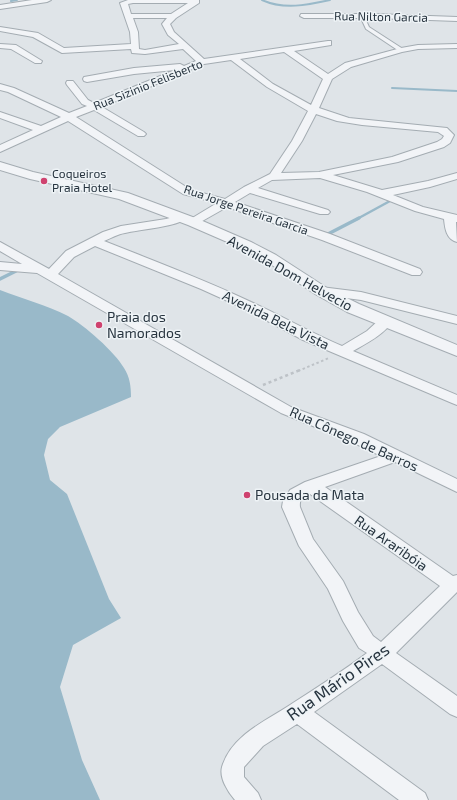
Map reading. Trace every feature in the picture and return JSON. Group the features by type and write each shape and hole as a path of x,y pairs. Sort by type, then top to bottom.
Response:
{"street":[{"path":"0,7 47,0"},
{"path":"185,46 139,52 135,51 134,32 124,3 133,1 196,1"},
{"path":"196,1 173,16 166,24 185,46 202,62"},
{"path":"0,3 11,5"},
{"path":"128,16 173,16"},
{"name":"Rua Nilton Garcia","path":"304,16 457,19"},
{"path":"0,30 35,35 62,51 134,46"},
{"name":"Rua Sizinio Felisberto","path":"0,149 69,117 202,62 328,43"},
{"path":"0,46 13,47 38,61"},
{"path":"274,176 296,144 315,109 328,78 348,65 358,61 401,50 430,46 457,46"},
{"path":"287,50 328,78"},
{"path":"0,266 46,271 70,254 94,241 121,230 187,220 224,202 266,178 274,176 319,175 394,160 444,143 449,138 449,135 444,130 359,122 337,118 301,104 277,92 234,58"},
{"path":"86,79 134,71 190,67"},
{"path":"70,83 85,102 96,106 141,134"},
{"name":"Rua Jorge Pereira Garcia","path":"0,87 11,90 69,117 180,188 196,195 224,202 326,237 416,272"},
{"path":"0,116 42,130"},
{"path":"0,159 20,166 107,188 122,196"},
{"path":"0,166 38,177 122,196"},
{"path":"319,175 380,194 419,209 453,218 451,231 457,238"},
{"path":"380,194 430,184 457,176"},
{"path":"248,189 324,212"},
{"name":"Avenida Dom Helvecio","path":"122,196 187,220 246,245 271,258 321,291 353,308 457,351"},
{"name":"Avenida Bela Vista","path":"94,241 213,289 248,305 308,337 457,400"},
{"name":"Rua Cônego de Barros","path":"0,246 286,410 358,438 457,486"},
{"path":"321,291 361,296 457,320"},
{"path":"342,352 372,334 385,322"},
{"path":"396,456 310,486 296,494 291,501 290,507 305,541 336,586 359,633 366,642 457,708"},
{"name":"Rua Araribóia","path":"310,486 455,584"},
{"name":"Rua Mário Pires","path":"250,800 237,787 233,770 235,762 245,749 264,733 383,653 455,584"},
{"path":"297,712 417,800"}],"lane":[{"path":"362,16 367,28 401,50"}],"path":[{"path":"251,390 342,352"}],"water":[{"path":"0,290 51,309 75,320 99,339 114,354 126,371 130,382 131,397 60,427 48,439 44,455 50,480 67,494 109,599 121,618 73,645 60,687 82,760 100,800 0,800"}],"waterway":[{"path":"11,1 17,0"},
{"path":"262,0 287,6 304,5 330,0"},
{"path":"392,88 457,91"},
{"path":"357,219 390,201"},
{"path":"328,234 359,218"},
{"path":"0,279 16,271"}],"place":[{"name":"Coqueiros Praia Hotel","path":"44,181"},
{"name":"Praia dos Namorados","path":"99,325"},
{"name":"Pousada da Mata","path":"247,495"}]}
